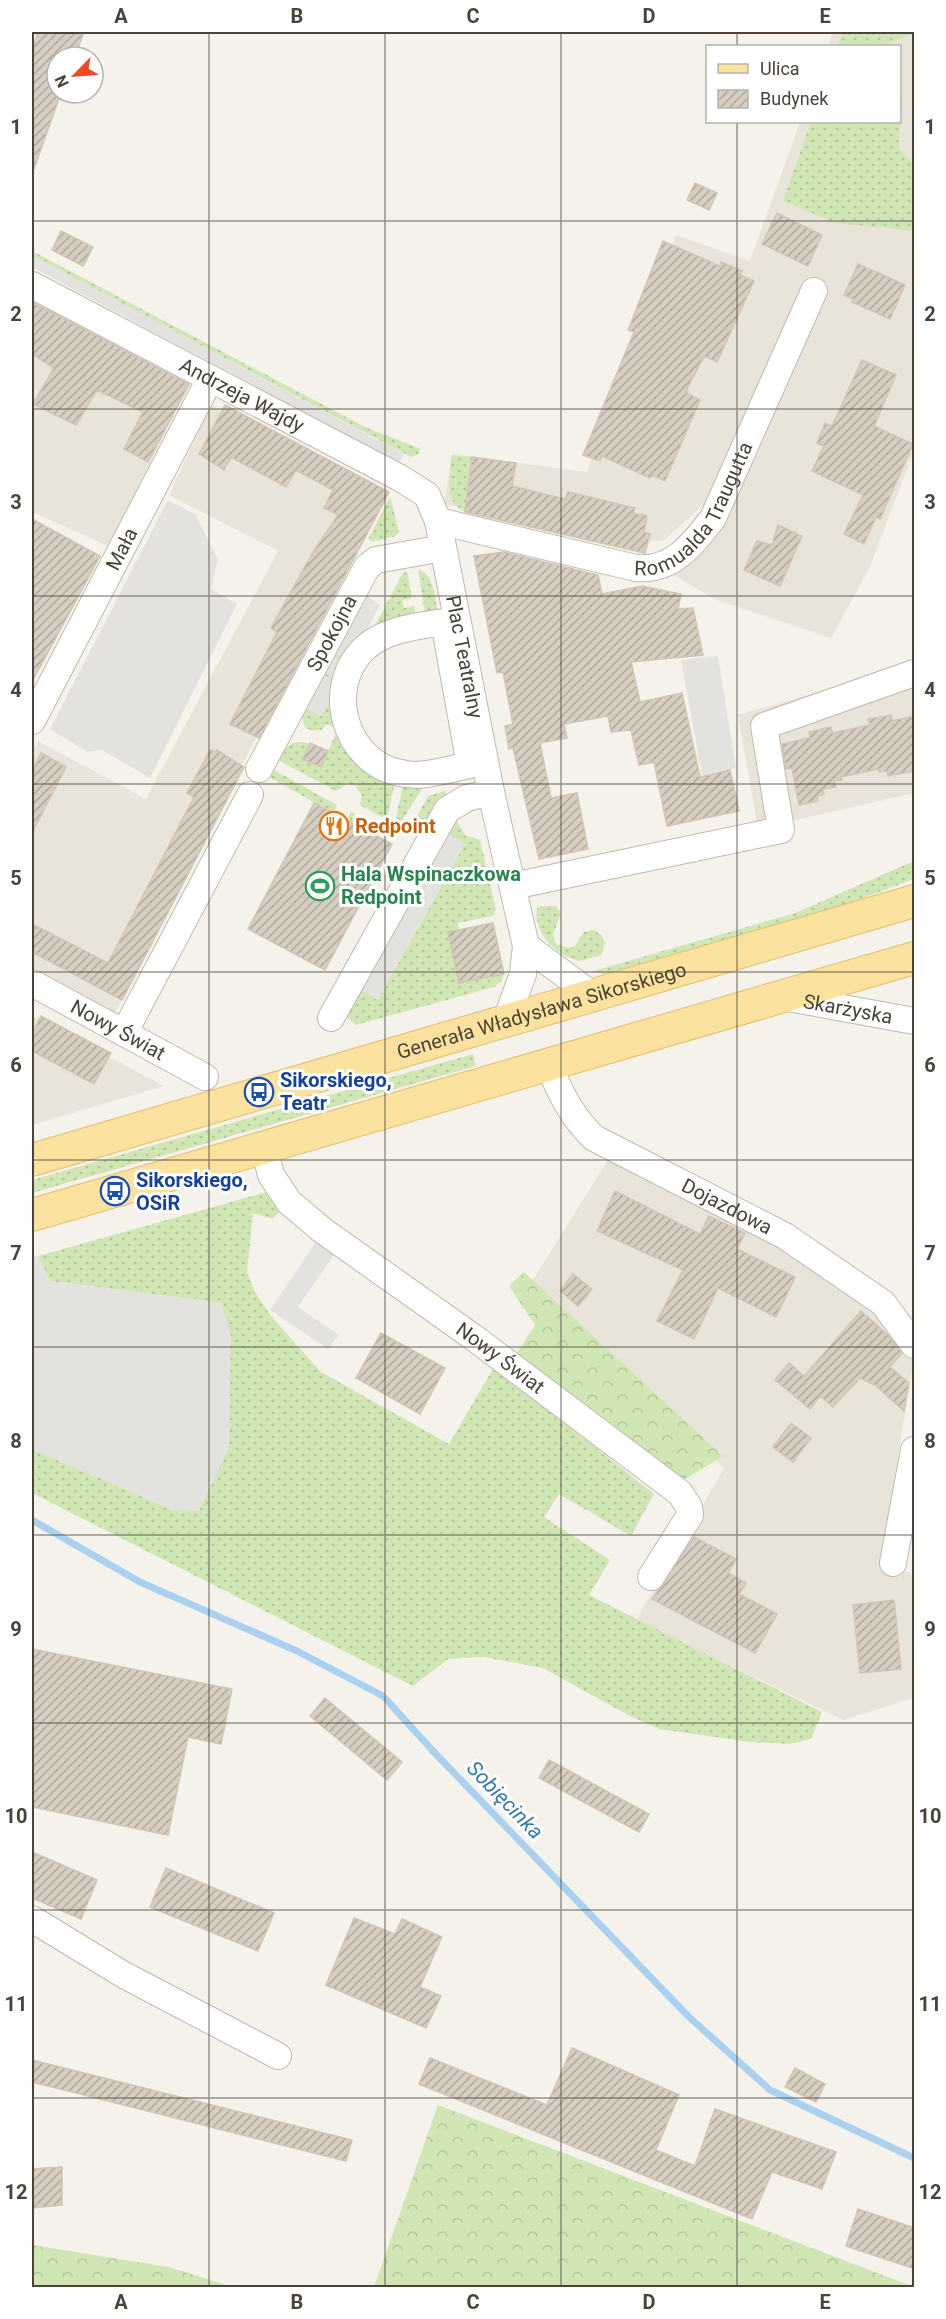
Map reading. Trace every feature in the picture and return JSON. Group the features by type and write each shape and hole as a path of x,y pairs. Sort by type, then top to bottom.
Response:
{"main road":[{"name":"Generała Władysława Sikorskiego","path":"32,1160 292,1082 595,997 915,901"},
{"path":"32,1215 915,958"}],"street":[{"name":"Andrzeja Wajdy","path":"32,285 400,478 427,495 438,521"},
{"name":"Romualda Traugutta","path":"438,521 636,568 646,569 672,560 696,541 713,518 814,291"},
{"name":"Mała","path":"32,721 210,379"},
{"name":"Plac Teatralny","path":"438,521 491,792 526,946 523,974 505,1023"},
{"name":"Spokojna","path":"259,769 368,567 376,560 443,548"},
{"path":"444,622 470,765 423,774 405,774 379,765 361,750 345,722 342,696 349,672 366,647 386,635 444,622"},
{"path":"513,886 781,830 764,726 915,673"},
{"path":"331,1018 447,810 467,798 491,792"},
{"path":"124,1033 250,795"},
{"path":"526,946 595,997"},
{"name":"Nowy Świat","path":"32,983 205,1077"},
{"name":"Skarżyska","path":"783,996 915,1021"},
{"name":"Dojazdowa","path":"549,1065 559,1091 577,1122 594,1138 785,1236 883,1303 915,1345"},
{"name":"Nowy Świat","path":"264,1147 271,1174 289,1202 322,1230 473,1337 680,1493 689,1507 690,1515 651,1577"},
{"path":"893,1563 915,1450"},
{"path":"35,1921 124,1975 278,2056"}],"shaded area":[{"path":"833,32 914,32 914,451 869,569 831,638 714,599 669,572 688,563 722,528 828,284 809,276 706,502 665,540 634,544 444,504 453,454 587,472 676,235 750,261 800,123 901,123 901,45 828,45"},
{"path":"36,257 404,454 399,464 32,267 32,261"},
{"path":"32,302 188,388 108,546 32,512"},
{"path":"211,405 381,494 115,1013 32,969 32,752 38,741 146,799 278,551 169,495"},
{"path":"168,500 195,514 218,559 211,589 237,604 150,778 102,750 87,752 50,729"},
{"path":"366,595 380,605 351,660 335,654"},
{"path":"334,655 348,665 340,680 324,673"},
{"path":"718,656 736,768 702,775 681,660"},
{"path":"914,658 914,793 758,829 738,715 850,683"},
{"path":"324,675 338,684 322,716 306,708"},
{"path":"448,834 465,844 377,1000 360,989"},
{"path":"32,1016 164,1086 32,1125"},
{"path":"611,1155 795,1252 869,1308 908,1348 914,1358 880,1568 914,1573 914,1698 843,1720 636,1620 724,1468 531,1283"},
{"path":"320,1236 338,1249 298,1307 339,1335 328,1349 270,1310"},
{"path":"32,1256 38,1256 50,1281 222,1303 231,1336 229,1447 199,1511 173,1510 32,1449 32,1317 34,1309"}],"green space":[{"path":"843,32 910,32 911,34 888,45 837,45"},
{"path":"811,123 900,123 899,149 914,164 914,231 836,223 783,201"},
{"path":"32,251 365,427 421,449 418,454 411,457 37,258 32,261"},
{"path":"452,455 472,457 465,512 453,502 450,495"},
{"path":"390,497 399,532 396,536 373,542 368,539"},
{"path":"418,570 424,572 432,583 439,623 427,625"},
{"path":"407,572 412,598 402,600 404,608 414,606 418,627 373,629 403,573"},
{"path":"337,653 351,660 342,708 397,772 387,820 360,805 362,796 356,786 347,784 336,791 278,760 291,744 304,742 310,744 303,759 321,767 338,729 327,724 321,730 312,731 305,727 302,717 306,708 322,716 324,673 340,680 334,655"},
{"path":"274,770 337,805 333,813 269,777"},
{"path":"405,774 424,786 399,825 395,823"},
{"path":"444,791 447,795 438,802 419,836 409,831 428,796"},
{"path":"351,812 382,828 378,837 347,820"},
{"path":"456,820 465,835 480,840 496,910 493,916 458,923 459,930 449,932 459,983 504,974 501,981 494,987 356,1025 345,1016 360,989 378,999 465,844 448,834"},
{"path":"914,861 914,879 826,912 604,974 590,972 795,913"},
{"path":"540,906 556,906 561,913 553,935 556,944 569,948 575,946 584,932 594,930 601,935 605,944 601,955 580,961 555,949 539,927 537,909"},
{"path":"473,1054 476,1066 32,1193 32,1180"},
{"path":"270,1191 283,1209 272,1219 253,1213 247,1272 255,1292 271,1316 321,1372 449,1444 494,1367 654,1494 631,1536 559,1494 544,1517 610,1560 589,1595 822,1712 811,1739 789,1744 750,1742 659,1729 628,1715 543,1668 483,1657 448,1659 413,1686 32,1493 32,1449 173,1510 222,1303 50,1281 38,1256"},
{"path":"524,1272 723,1456 677,1484 517,1353 535,1325 509,1286"},
{"path":"438,2105 914,2287 374,2287"},
{"path":"32,2245 169,2267 233,2287 32,2287"}],"building":[{"path":"38,32 84,32 79,45 45,45 45,105 57,105 34,169 32,169 32,51"},
{"path":"695,183 717,193 709,210 687,200"},
{"path":"777,213 822,235 808,266 762,244"},
{"path":"61,231 93,247 83,266 52,250"},
{"path":"663,241 720,266 721,262 742,271 740,275 754,281 717,362 704,356 687,389 687,393 700,400 665,481 652,475 650,478 602,456 600,461 583,455 634,332 628,330"},
{"path":"858,264 905,285 890,319 852,302 853,299 844,295"},
{"path":"32,302 189,384 148,462 124,449 143,412 97,390 76,425 33,404 54,368 32,354"},
{"path":"862,360 896,375 874,426 913,444 880,519 876,517 864,544 844,534 863,495 812,471 824,446 817,443 825,423 832,426"},
{"path":"225,405 389,492 259,738 230,724 277,632 271,628 313,552 338,515 324,508 333,490 296,470 286,487 231,457 224,470 199,454"},
{"path":"472,457 516,463 512,486 565,499 568,492 635,508 633,513 647,516 644,532 650,534 645,553 465,512"},
{"path":"32,519 100,556 32,682"},
{"path":"778,525 802,536 780,586 744,570 757,541 772,545"},
{"path":"504,552 598,575 602,594 642,586 681,594 678,609 693,608 703,655 631,662 640,702 682,693 700,777 730,770 739,811 667,826 654,762 639,765 631,730 611,732 608,716 564,724 567,738 540,743 551,798 577,793 588,849 539,859 513,748 509,749 505,726 513,724 503,672 497,673 474,556"},
{"path":"891,715 892,721 915,716 915,771 888,776 887,771 879,772 878,769 841,777 842,780 834,781 836,787 823,789 824,794 817,796 818,801 799,805 792,768 786,769 782,744 810,738 809,732 831,727 832,733 870,725 868,719"},
{"path":"310,743 328,751 321,767 303,759"},
{"path":"210,750 215,752 217,750 244,767 122,1000 32,952 32,924 108,963 194,797 187,793"},
{"path":"41,753 66,767 32,833 32,771"},
{"name":"Hala Wspinaczkowa Redpoint","path":"314,803 392,844 325,970 248,929"},
{"path":"493,923 504,974 459,983 448,932"},
{"path":"41,1016 111,1053 94,1084 32,1051 32,1034"},
{"path":"615,1191 700,1234 709,1216 745,1233 737,1249 795,1277 776,1317 718,1288 694,1339 657,1321 683,1270 597,1231"},
{"path":"573,1274 592,1289 578,1306 560,1291"},
{"path":"861,1311 888,1335 902,1353 890,1367 909,1383 904,1411 875,1385 860,1378 833,1407 820,1396 810,1409 775,1380 789,1363 804,1376"},
{"path":"381,1333 445,1368 420,1414 356,1378"},
{"path":"791,1423 811,1438 793,1462 773,1447"},
{"path":"694,1537 736,1559 728,1573 746,1583 739,1594 777,1614 755,1653 652,1599"},
{"path":"894,1600 901,1669 860,1673 853,1605"},
{"path":"32,1649 232,1689 221,1744 188,1737 168,1835 32,1807"},
{"path":"325,1698 402,1762 387,1780 310,1716"},
{"path":"549,1760 649,1814 639,1832 539,1778"},
{"path":"32,1852 97,1880 81,1919 32,1898"},
{"path":"166,1868 274,1913 258,1951 150,1907"},
{"path":"354,1918 395,1934 402,1919 442,1937 420,1987 441,1996 426,2028 326,1985"},
{"path":"572,2048 679,2095 656,2150 695,2166 715,2109 836,2152 822,2189 772,2172 752,2219 419,2084 430,2058 547,2105"},
{"path":"32,2060 352,2140 346,2161 32,2082"},
{"path":"795,2068 825,2084 816,2102 785,2087"},
{"path":"62,2167 62,2205 32,2208 32,2169"},
{"path":"858,2209 915,2228 915,2269 846,2246"}],"waterway":[{"name":"Sobięcinka","path":"32,1520 140,1582 297,1651 383,1696 688,2016 770,2090 914,2158"}],"place":[{"name":"Redpoint","path":"334,826"},
{"name":"Hala Wspinaczkowa Redpoint","path":"320,886"},
{"name":"Sikorskiego, Teatr","path":"259,1092"},
{"name":"Sikorskiego, OSiR","path":"115,1191"}]}
